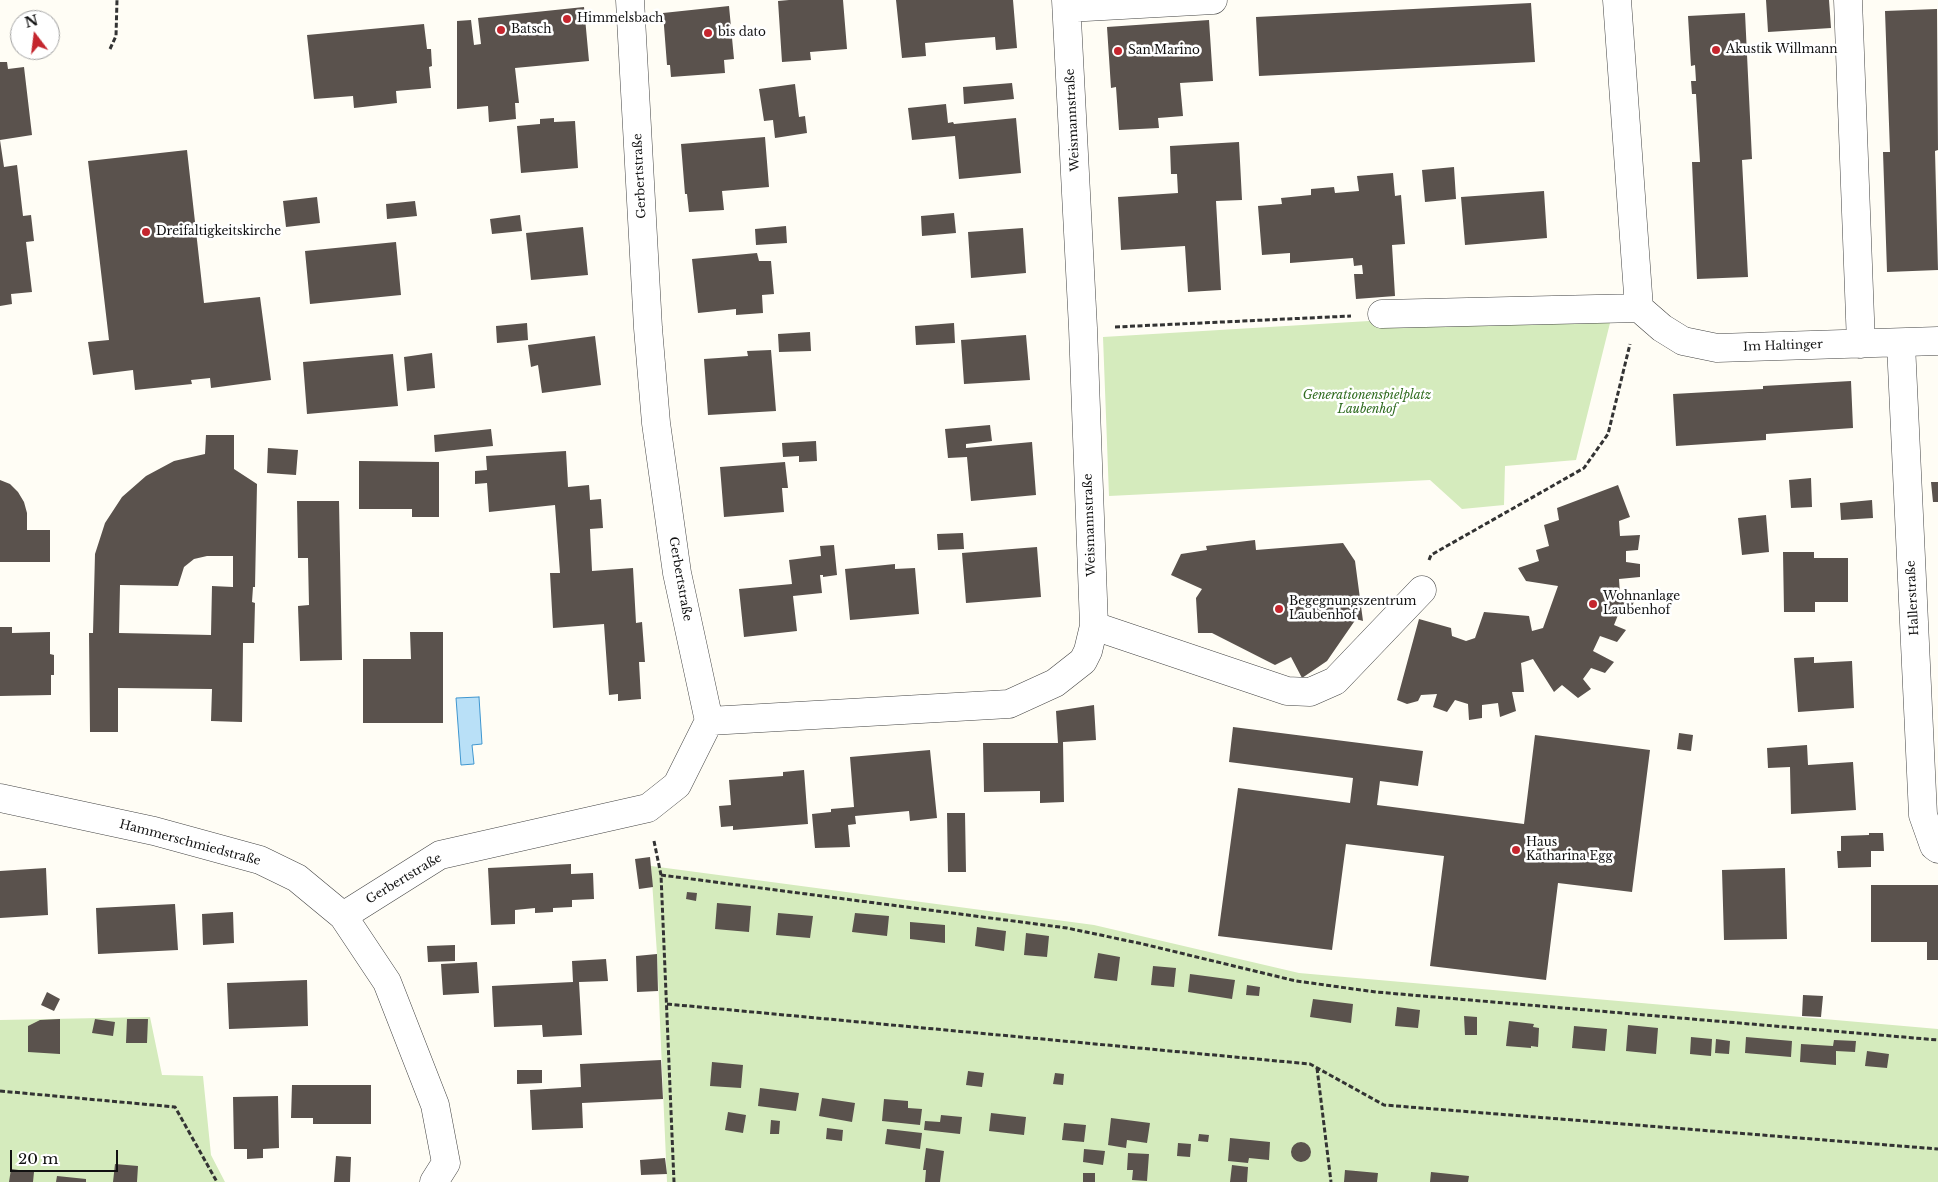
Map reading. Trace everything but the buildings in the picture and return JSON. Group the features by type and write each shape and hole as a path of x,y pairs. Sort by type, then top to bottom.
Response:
{"street":[{"name":"Gerbertstraße","path":"343,916 440,855 648,808 678,785 709,721 677,573 656,422 648,328 630,0"},
{"path":"1067,4 1213,0"},
{"path":"1382,314 1639,308 1617,0"},
{"path":"1848,0 1861,344"},
{"name":"Weismannstraße","path":"709,721 1009,704 1056,684 1083,661 1088,651 1094,626 1083,328 1067,4"},
{"name":"Im Haltinger","path":"1639,308 1662,328 1683,341 1717,348 1901,344 1938,341"},
{"name":"Hallerstraße","path":"1901,344 1923,815 1934,846 1938,848"},
{"path":"1094,626 1287,691 1310,692 1335,681 1422,590"},
{"name":"Hammerschmiedstraße","path":"0,798 154,831 260,860 297,878 343,916 387,982 435,1104 446,1163 434,1182"}],"path":[{"path":"110,49 116,36 117,0"},
{"path":"1422,590 1430,555 1584,468 1608,434 1639,308"},
{"path":"1083,328 1382,314"},
{"path":"648,808 662,875 674,1182"},
{"path":"662,875 1067,928 1143,944 1296,981 1367,991 1938,1040"},
{"path":"666,1004 1310,1064 1384,1105 1938,1149"},
{"path":"1317,1068 1331,1182"},
{"path":"0,1091 175,1107 217,1182"}],"green space":[{"name":"Generationenspielplatz Laubenhof","path":"1369,321 1610,323 1576,460 1505,466 1504,505 1462,509 1430,480 1109,496 1103,337"},
{"path":"651,866 1094,925 1299,973 1938,1029 1938,1182 667,1182 657,954"},
{"path":"150,1017 162,1075 203,1076 211,1155 225,1182 0,1182 0,1020"}],"water":[{"path":"479,697 482,744 472,745 474,764 461,765 456,698"}],"place":[{"name":"Himmelsbach","path":"567,19"},
{"name":"Batsch","path":"501,30"},
{"name":"bis dato","path":"708,33"},
{"name":"Akustik Willmann","path":"1716,50"},
{"name":"San Marino","path":"1118,51"},
{"name":"Dreifaltigkeitskirche","path":"146,232"},
{"name":"Wohnanlage Laubenhof","path":"1593,604"},
{"name":"Begegnungszentrum Laubenhof","path":"1279,609"},
{"name":"Haus Katharina Egg","path":"1516,850"}]}
